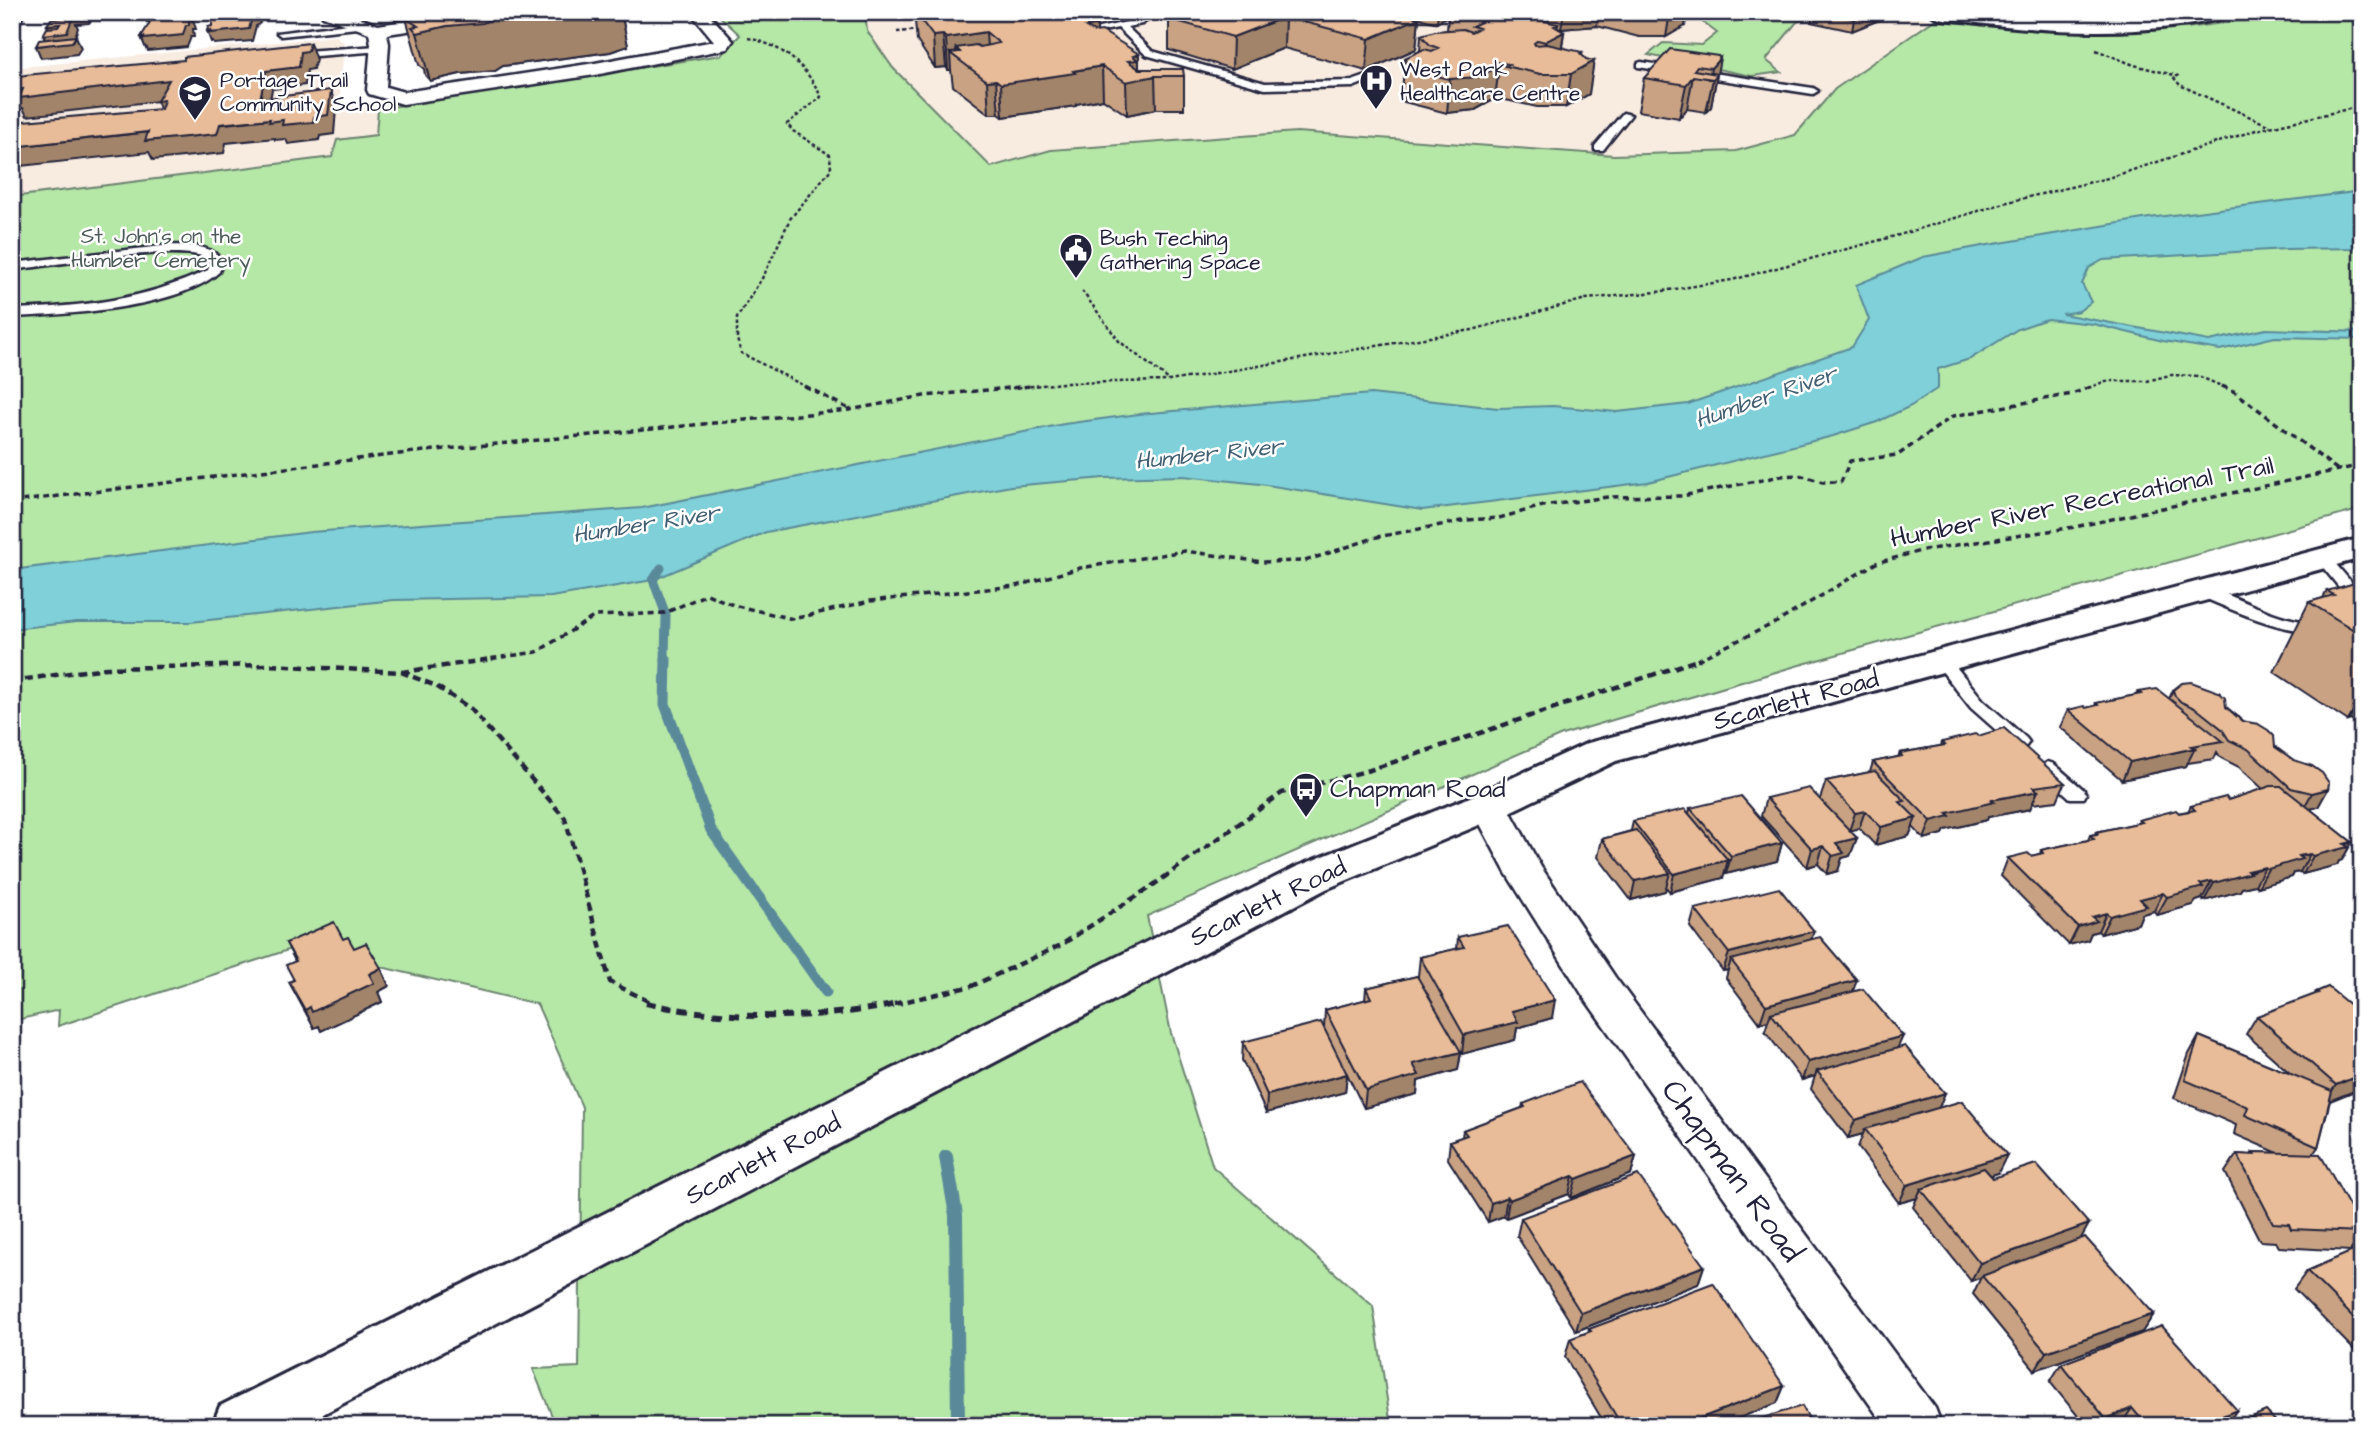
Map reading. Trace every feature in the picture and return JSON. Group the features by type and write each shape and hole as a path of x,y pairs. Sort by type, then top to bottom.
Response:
{"main road":[{"path":"1938,12 2045,22 2147,23 2191,19 2226,12"},
{"name":"Scarlett Road","path":"241,1426 1311,878 1489,805 1602,752 2362,548"}],"street":[{"path":"12,20 17,12"},
{"path":"330,12 373,35 502,12"},
{"path":"373,35 376,90 403,98 451,93 721,46 724,41 720,34 698,12"},
{"name":"Chapman Road","path":"1489,805 1525,873 1600,988 1916,1426"}],"lane":[{"path":"1094,30 1139,22 1155,12"},
{"path":"1085,21 1101,40"},
{"path":"1121,26 1149,52 1265,86 1353,84 1375,76"},
{"path":"281,33 373,35"},
{"path":"310,36 373,35"},
{"path":"276,56 373,35"},
{"path":"1641,65 1812,91"},
{"path":"1599,148 1626,115"},
{"path":"12,267 171,248 201,250 211,254 217,261 213,272 194,282 147,297 94,307 12,313"},
{"path":"2323,558 2362,606"},
{"path":"2201,591 2293,625 2322,629 2353,622 2362,614"},
{"path":"1942,661 1977,704 2077,794"}],"path":[{"path":"2045,22 2092,48 2134,65 2178,76 2174,78 2180,85 2211,97 2270,127"},
{"path":"897,32 923,30"},
{"path":"720,34 763,40 805,68 816,81 821,97 787,124 793,131 830,155 831,169 790,219 764,275 737,318 741,353 849,410"},
{"path":"12,502 388,454 849,410 924,396 1063,383 1169,381 1472,330 1586,299 1657,292 1732,280 1899,235 2021,198 2108,178 2270,127 2362,106"},
{"path":"1082,291 1119,341 1169,381"},
{"path":"12,681 106,668 268,665 401,672 537,652 595,616 665,613 707,594 733,605 793,619 870,601 1016,586 1080,568 1185,551 1262,562 1305,561 1377,537 1467,520 1499,518 1542,506 1608,497 1682,496 1781,476 1799,475 1823,482 1841,482 1850,461 1898,455 1953,416 2072,394 2106,381 2147,381 2170,375 2198,376 2234,391 2339,471"},
{"name":"Humber River Recreational Trail","path":"401,672 436,687 471,709 565,818 610,982 647,1003 695,1013 803,1015 883,1007 972,986 1061,945 1152,886 1282,793 1370,770 1687,665 1777,622 1876,563 1924,550 2076,527 2362,465"}],"shaded area":[{"name":"West Park Healthcare Centre","path":"838,12 1897,12 1934,20 1835,89 1795,135 1736,151 1614,155 1297,132 1051,150 991,167"},
{"name":"Portage Trail Community School","path":"336,36 344,43 340,98 350,105 378,109 376,135 337,140 332,157 12,197 12,68"}],"green space":[{"name":"St. John's on the Humber Cemetery","path":"715,12 865,12 867,31 893,68 991,167 1051,150 1297,132 1614,155 1736,151 1795,135 1835,89 1934,20 2045,29 2186,28 2266,17 2272,12 2362,12 2362,509 1796,666 1562,735 1147,916 1171,1033 1213,1167 1373,1306 1391,1426 556,1426 533,1369 579,1367 582,1107 537,1004 297,947 58,1026 59,1010 12,1021 12,197 332,157 337,140 376,135 378,109 721,55 740,35"},
{"path":"1703,12 1815,12 1796,23 1766,60 1781,72 1752,76 1648,55 1663,43 1702,45 1717,33 1697,18"}],"water":[{"name":"Humber River","path":"2362,191 2362,248 2286,249 2103,260 2089,268 2082,284 2091,302 2079,311 2062,314 2209,341 2266,329 2362,332 2362,339 2275,337 2220,350 2163,341 2093,324 2047,319 2018,329 1970,359 1938,369 1938,388 1911,406 1877,422 1833,436 1648,482 1422,510 1260,484 1183,476 1104,478 1011,486 766,532 653,580 551,597 394,600 191,622 77,622 12,629 12,570 311,532 642,508 1064,424 1139,414 1371,394 1498,408 1553,406 1617,412 1688,404 1852,347 1869,320 1856,285 1923,257 2149,218"}],"building":[{"path":"191,12 192,17 189,17 189,25 186,25 183,35 141,37 149,24 148,18"},
{"path":"213,12 255,12 249,29 210,33 211,30 207,31 208,27 212,26 212,18 216,15 212,16"},
{"path":"448,12 542,12 417,33 412,27 418,26 406,18"},
{"path":"915,12 1080,12 1085,18 1077,18 1081,23 1093,22 1097,26 1086,27 1094,32 1102,31 1139,54 1133,56 1138,60 1128,61 1139,69 1183,69 1184,76 1155,76 1126,82 1102,66 1073,71 1075,73 1001,84 996,80 987,81 950,53 960,52 956,48 999,43 986,32 946,38 943,35 933,36"},
{"path":"1189,12 1395,12 1419,18 1369,39 1285,17 1233,37 1169,19"},
{"path":"1455,12 1492,12 1481,17 1448,18"},
{"path":"1820,12 1873,12 1854,19"},
{"path":"1517,15 1558,24 1554,26 1564,32 1545,42 1538,40 1535,45 1547,44 1582,52 1580,53 1586,59 1594,61 1571,74 1541,74 1495,62 1491,65 1499,66 1478,77 1450,79 1406,69 1412,67 1405,58 1424,49 1432,51 1438,48 1430,45 1421,35 1463,29 1471,32 1479,28 1472,26 1492,17"},
{"path":"73,17 67,32 43,35 47,28 58,27 60,24 47,25 51,19"},
{"path":"76,36 72,42 36,46 39,40"},
{"path":"310,43 308,51 301,52 299,67 266,71 260,99 331,90 328,115 314,117 313,122 282,125 283,120 269,122 270,119 220,124 217,134 145,141 148,132 12,147 12,122 161,109 164,100 157,101 169,80 19,98 23,89 12,90 12,78 184,60 184,57"},
{"path":"1670,49 1718,56 1720,58 1711,68 1697,66 1694,70 1717,74 1713,79 1693,76 1686,85 1644,78"},
{"path":"2362,581 2362,635 2309,602 2334,595 2327,591"},
{"path":"2191,682 2219,692 2225,698 2226,707 2242,721 2258,724 2268,730 2274,736 2275,747 2294,760 2312,766 2322,773 2329,783 2328,789 2312,793 2291,788 2248,749 2229,740 2222,729 2175,696 2173,690 2182,683"},
{"path":"2157,689 2223,741 2191,746 2195,748 2130,762 2068,710 2084,706 2086,708 2098,705 2096,703"},
{"path":"2004,728 2065,783 2034,787 2038,791 1991,800 1994,802 1947,813 1950,816 1931,821 1873,762 1902,756 1900,753 1945,745 1942,742"},
{"path":"1875,771 1905,801 1900,802 1916,818 1881,827 1865,811 1855,813 1826,781"},
{"path":"2271,786 2281,786 2352,842 2344,844 2348,847 2313,856 2299,856 2302,859 2268,869 2265,867 2247,871 2250,873 2214,883 2212,881 2200,884 2203,887 2167,897 2163,893 2140,899 2147,906 2110,916 2106,913 2092,917 2097,921 2078,927 2008,858 2028,853 2031,856 2043,853 2041,850 2094,839 2090,835 2098,834 2096,832 2142,822 2139,820 2176,810 2179,813 2195,810 2191,806 2226,797 2228,800"},
{"path":"1809,788 1857,838 1836,843 1844,853 1833,856 1823,846 1812,849 1766,798"},
{"path":"1741,796 1782,843 1731,856 1690,808"},
{"path":"1685,809 1728,860 1674,874 1633,821"},
{"path":"1636,830 1670,873 1635,881 1602,839"},
{"path":"1779,888 1814,931 1729,953 1695,909"},
{"path":"334,922 343,939 348,937 354,948 366,943 381,968 369,974 374,983 312,1012 310,1007 305,1010 289,982 294,980 286,965 296,961 286,943"},
{"path":"1508,926 1555,1000 1512,1011 1518,1022 1464,1035 1420,957 1464,947 1458,937"},
{"path":"1820,937 1857,980 1766,1005 1731,960"},
{"path":"1417,976 1461,1052 1413,1064 1419,1075 1366,1090 1325,1010 1371,998 1366,988"},
{"path":"2328,987 2362,1015 2362,1074 2336,1085 2257,1016"},
{"path":"1863,989 1903,1036 1808,1062 1771,1013"},
{"path":"1321,1022 1347,1074 1267,1095 1243,1042"},
{"path":"2199,1036 2332,1091 2318,1147 2245,1115 2248,1107 2185,1080"},
{"path":"1905,1046 1945,1093 1855,1120 1817,1071"},
{"path":"1580,1082 1636,1156 1576,1179 1573,1176 1509,1200 1507,1197 1491,1203 1450,1141 1467,1135 1463,1130 1525,1107 1523,1104"},
{"path":"1962,1101 2007,1155 1907,1185 1865,1129"},
{"path":"2253,1152 2320,1154 2362,1232 2291,1229 2289,1224 2273,1223 2237,1154 2255,1155"},
{"path":"2036,1164 2089,1224 1980,1263 1921,1189 1984,1168 1993,1178"},
{"path":"1638,1175 1704,1266 1581,1313 1521,1218"},
{"path":"2085,1237 2154,1314 2046,1352 1982,1276"},
{"path":"2362,1247 2362,1326 2307,1271"},
{"path":"1713,1283 1784,1386 1680,1426 1622,1426 1570,1339 1591,1331 1589,1329"},
{"path":"2162,1326 2237,1410 2197,1426 2147,1426 2132,1408 2106,1419 2061,1364"},
{"path":"1802,1406 1813,1426 1736,1426"},
{"path":"2266,1411 2280,1426 2231,1426"}],"waterway":[{"path":"661,568 653,580 666,615 665,660"},
{"path":"666,659 665,704 711,830 826,992"},
{"path":"946,1157 956,1215 958,1426"}],"place":[{"name":"West Park Healthcare Centre","path":"1376,111"},
{"name":"Portage Trail Community School","path":"195,122"},
{"name":"Bush Teching Gathering Space","path":"1076,280"},
{"name":"Chapman Road","path":"1306,819"}]}
